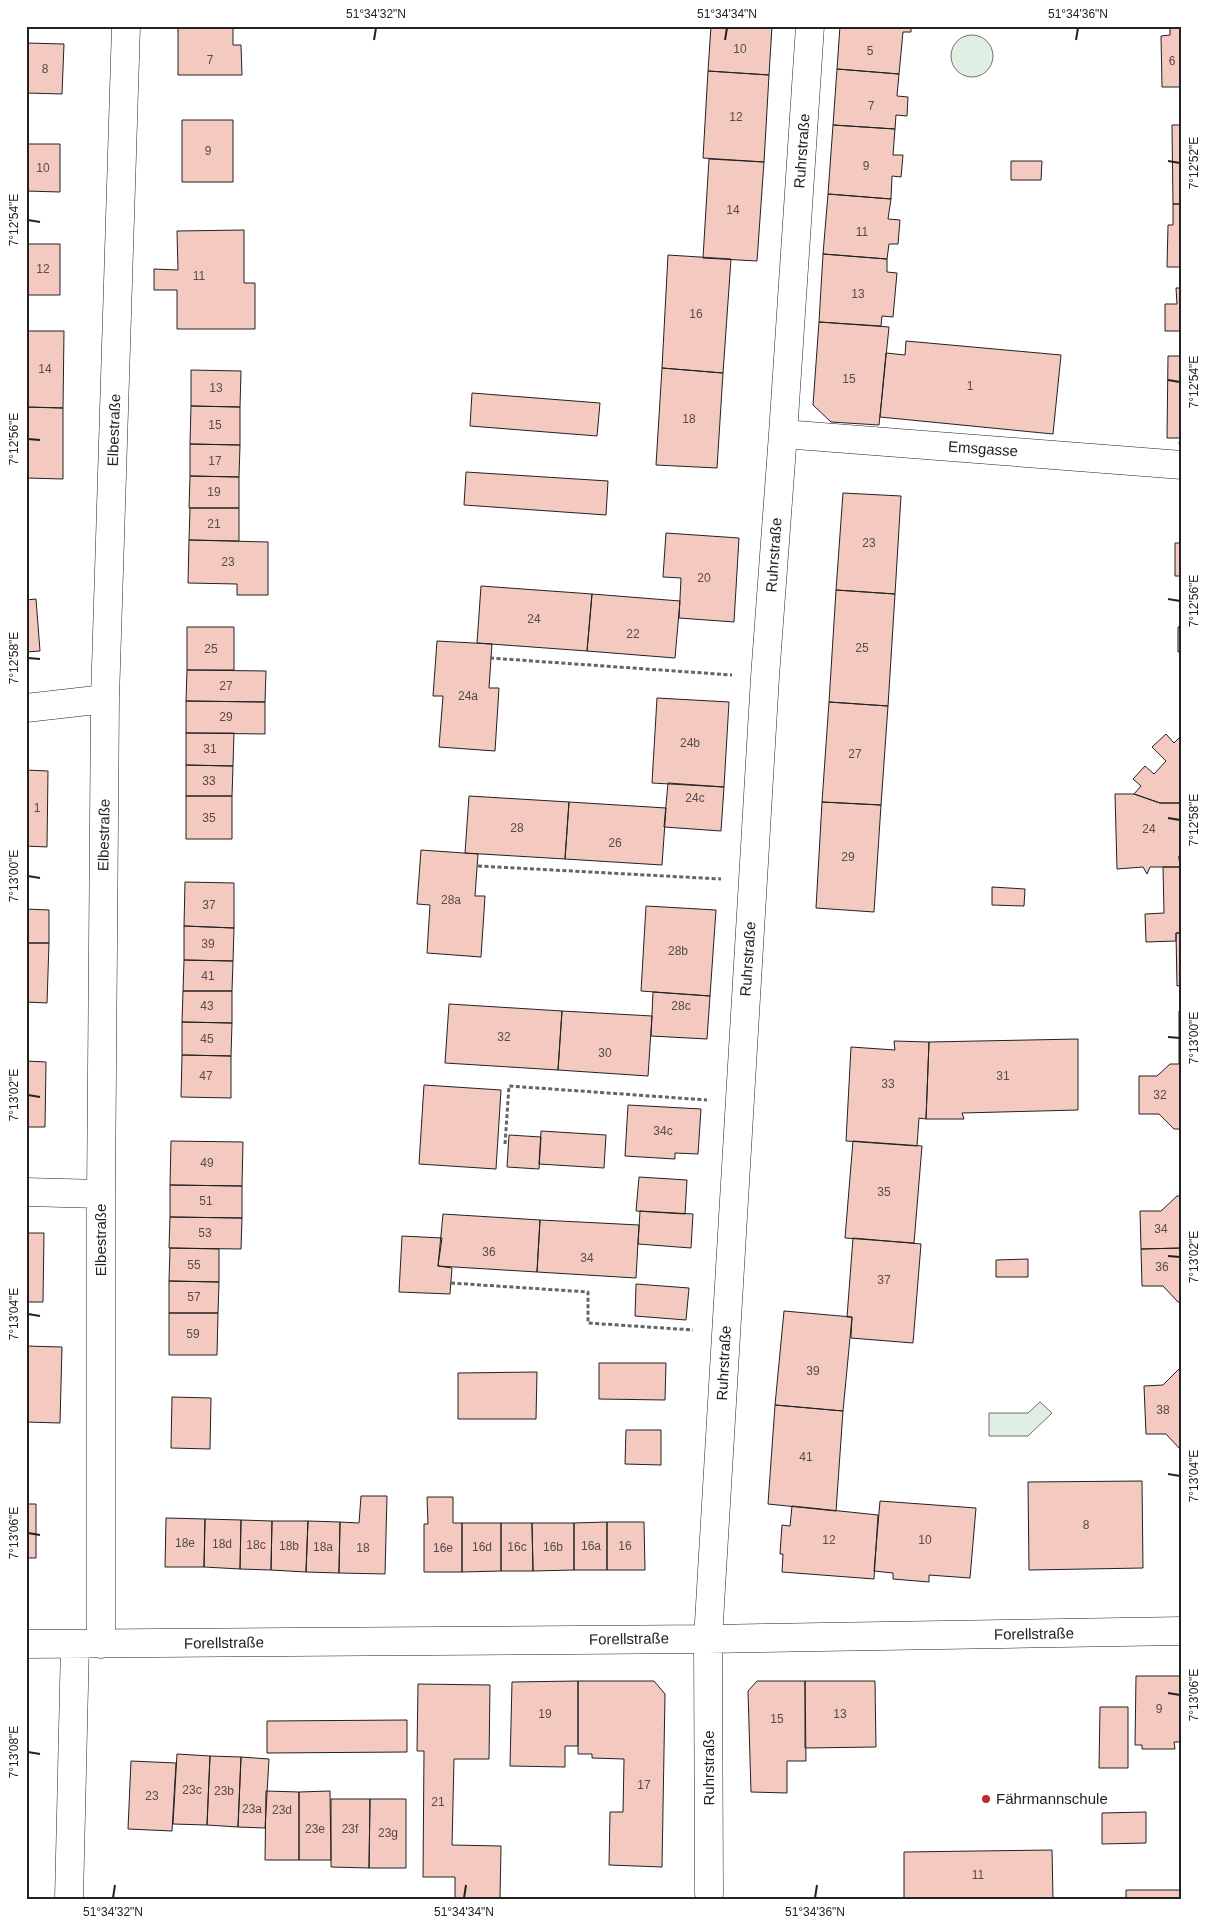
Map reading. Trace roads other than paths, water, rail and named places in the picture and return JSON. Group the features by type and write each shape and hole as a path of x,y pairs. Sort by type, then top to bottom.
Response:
{"street":[{"name":"Elbestraße","path":"88,1644 101,1194 105,699 126,26"},
{"name":"Ruhrstraße","path":"709,1893 708,1639 765,677 784,434 810,26"},
{"name":"Emsgasse","path":"784,434 1182,465"},
{"path":"26,708 105,699"},
{"path":"26,1192 101,1194"},
{"name":"Forellstraße","path":"26,1644 708,1639 1182,1631"},
{"path":"68,1899 88,1644"}],"place":[{"name":"Fährmannschule","path":"986,1799"}]}
